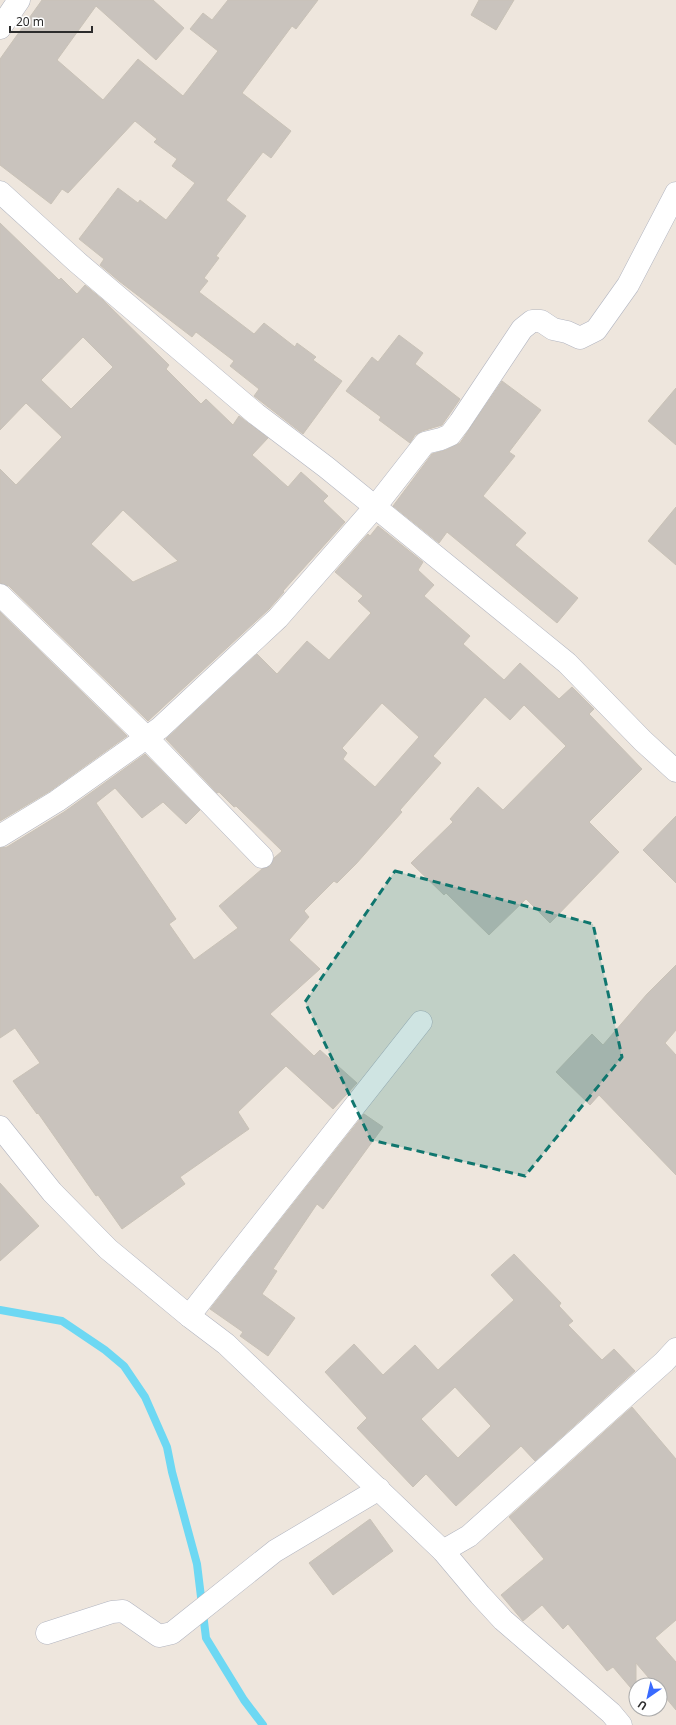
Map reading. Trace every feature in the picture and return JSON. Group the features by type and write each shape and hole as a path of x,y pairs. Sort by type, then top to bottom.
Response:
{"street":[{"path":"0,28 19,0"},
{"path":"0,192 78,262 250,409 326,467 567,663 643,741 676,771"},
{"path":"0,836 57,801 160,728 278,618 375,507 425,443 450,435 522,329 532,321 541,321 553,329 567,332 580,338 596,330 628,285 676,193"},
{"path":"0,595 146,737 262,857"},
{"path":"189,1316 421,1022"},
{"path":"0,1127 52,1192 108,1249 189,1316 226,1344 443,1551 503,1620 611,1713 621,1725"},
{"path":"443,1551 469,1536 664,1362 676,1349"},
{"path":"47,1633 112,1612 123,1611 159,1636 172,1634 275,1551 379,1489"}],"highlighted area":[{"path":"395,871 593,924 622,1057 525,1176 371,1140 305,1002"}],"building":[{"path":"42,0 153,0 184,28 156,60 96,6 57,60 103,100 138,59 183,96 218,51 190,29 203,13 212,20 228,0 318,0 296,29 292,26 242,93 291,131 271,158 263,152 226,200 246,216 216,256 219,258 204,278 208,281 199,292 254,334 264,323 295,347 297,343 316,357 313,360 342,381 303,434 254,396 259,389 230,366 234,361 196,332 192,337 119,281 100,265 104,259 79,239 118,188 138,203 140,200 166,220 195,183 172,166 177,159 154,142 157,139 135,121 68,193 62,189 51,204 0,165 0,59"},
{"path":"479,0 514,0 496,30 471,15"},
{"path":"0,223 59,280 61,278 77,294 85,285 103,300 169,365 166,369 201,404 206,399 233,425 239,416 268,438 252,455 288,487 301,472 328,496 323,501 345,522 283,591 284,592 269,609 148,721 9,586 0,583 0,469 16,485 62,437 26,403 0,430","holes":["83,337 113,367 71,409 41,380","123,510 178,561 133,582 91,544"]},
{"path":"399,335 423,353 415,364 460,399 442,425 422,431 415,435 410,443 379,420 381,417 346,391 372,357 378,362"},
{"path":"502,381 541,410 509,452 515,456 483,496 526,533 515,545 578,598 557,623 447,532 439,543 393,506 432,454 446,450 460,443"},
{"path":"676,388 676,445 648,421"},
{"path":"676,507 676,565 648,541"},
{"path":"378,526 423,562 418,570 434,585 424,596 470,636 463,644 504,680 520,663 559,699 572,687 594,709 589,714 642,769 589,822 619,852 550,923 526,899 489,935 446,893 444,895 411,863 453,822 450,819 478,787 503,810 566,746 524,705 510,720 485,697 433,756 441,763 400,810 402,812 356,864 337,883 334,881 304,911 309,917 289,940 320,969 270,1014 314,1056 320,1050 357,1083 333,1109 286,1066 238,1112 249,1129 180,1177 185,1184 122,1229 98,1195 96,1196 38,1113 37,1114 13,1081 40,1063 15,1028 0,1038 0,848 7,847 64,812 145,754 200,810 186,824 163,802 142,818 115,788 96,803 176,919 169,924 194,960 238,928 219,906 262,869 270,866 274,858 282,851 236,806 234,807 219,792 217,793 166,739 257,654 277,674 307,641 329,660 371,613 358,601 363,596 335,572 368,534 370,536","holes":["382,703 419,737 375,787 343,759 347,753 342,748"]},
{"path":"0,612 127,736 50,791 0,821"},
{"path":"676,816 676,883 643,850"},
{"path":"676,965 676,1030 665,1043 676,1055 676,1175 599,1095 590,1105 556,1072 592,1034 603,1045 647,994"},
{"path":"364,1114 383,1127 323,1209 317,1204 273,1269 277,1271 262,1294 295,1318 268,1356 240,1336 243,1332 210,1309"},
{"path":"0,1183 39,1226 0,1261"},
{"path":"514,1254 561,1303 559,1306 573,1321 568,1325 602,1360 614,1349 635,1371 535,1461 521,1446 456,1506 426,1474 413,1487 357,1428 367,1418 325,1372 354,1344 383,1375 415,1345 438,1370 514,1300 491,1275","holes":["455,1387 491,1426 458,1458 421,1419"]},
{"path":"632,1407 676,1459 676,1620 655,1638 676,1662 676,1710 668,1700 668,1677 648,1677 636,1663 636,1677 628,1677 628,1685 613,1667 607,1671 568,1624 563,1629 542,1605 523,1621 501,1595 544,1559 509,1517"},
{"path":"370,1519 393,1551 333,1595 309,1563"}],"waterway":[{"path":"0,1310 62,1321 105,1350 124,1366 145,1397 167,1447 172,1472 197,1564 206,1638 244,1700 263,1725"}]}
